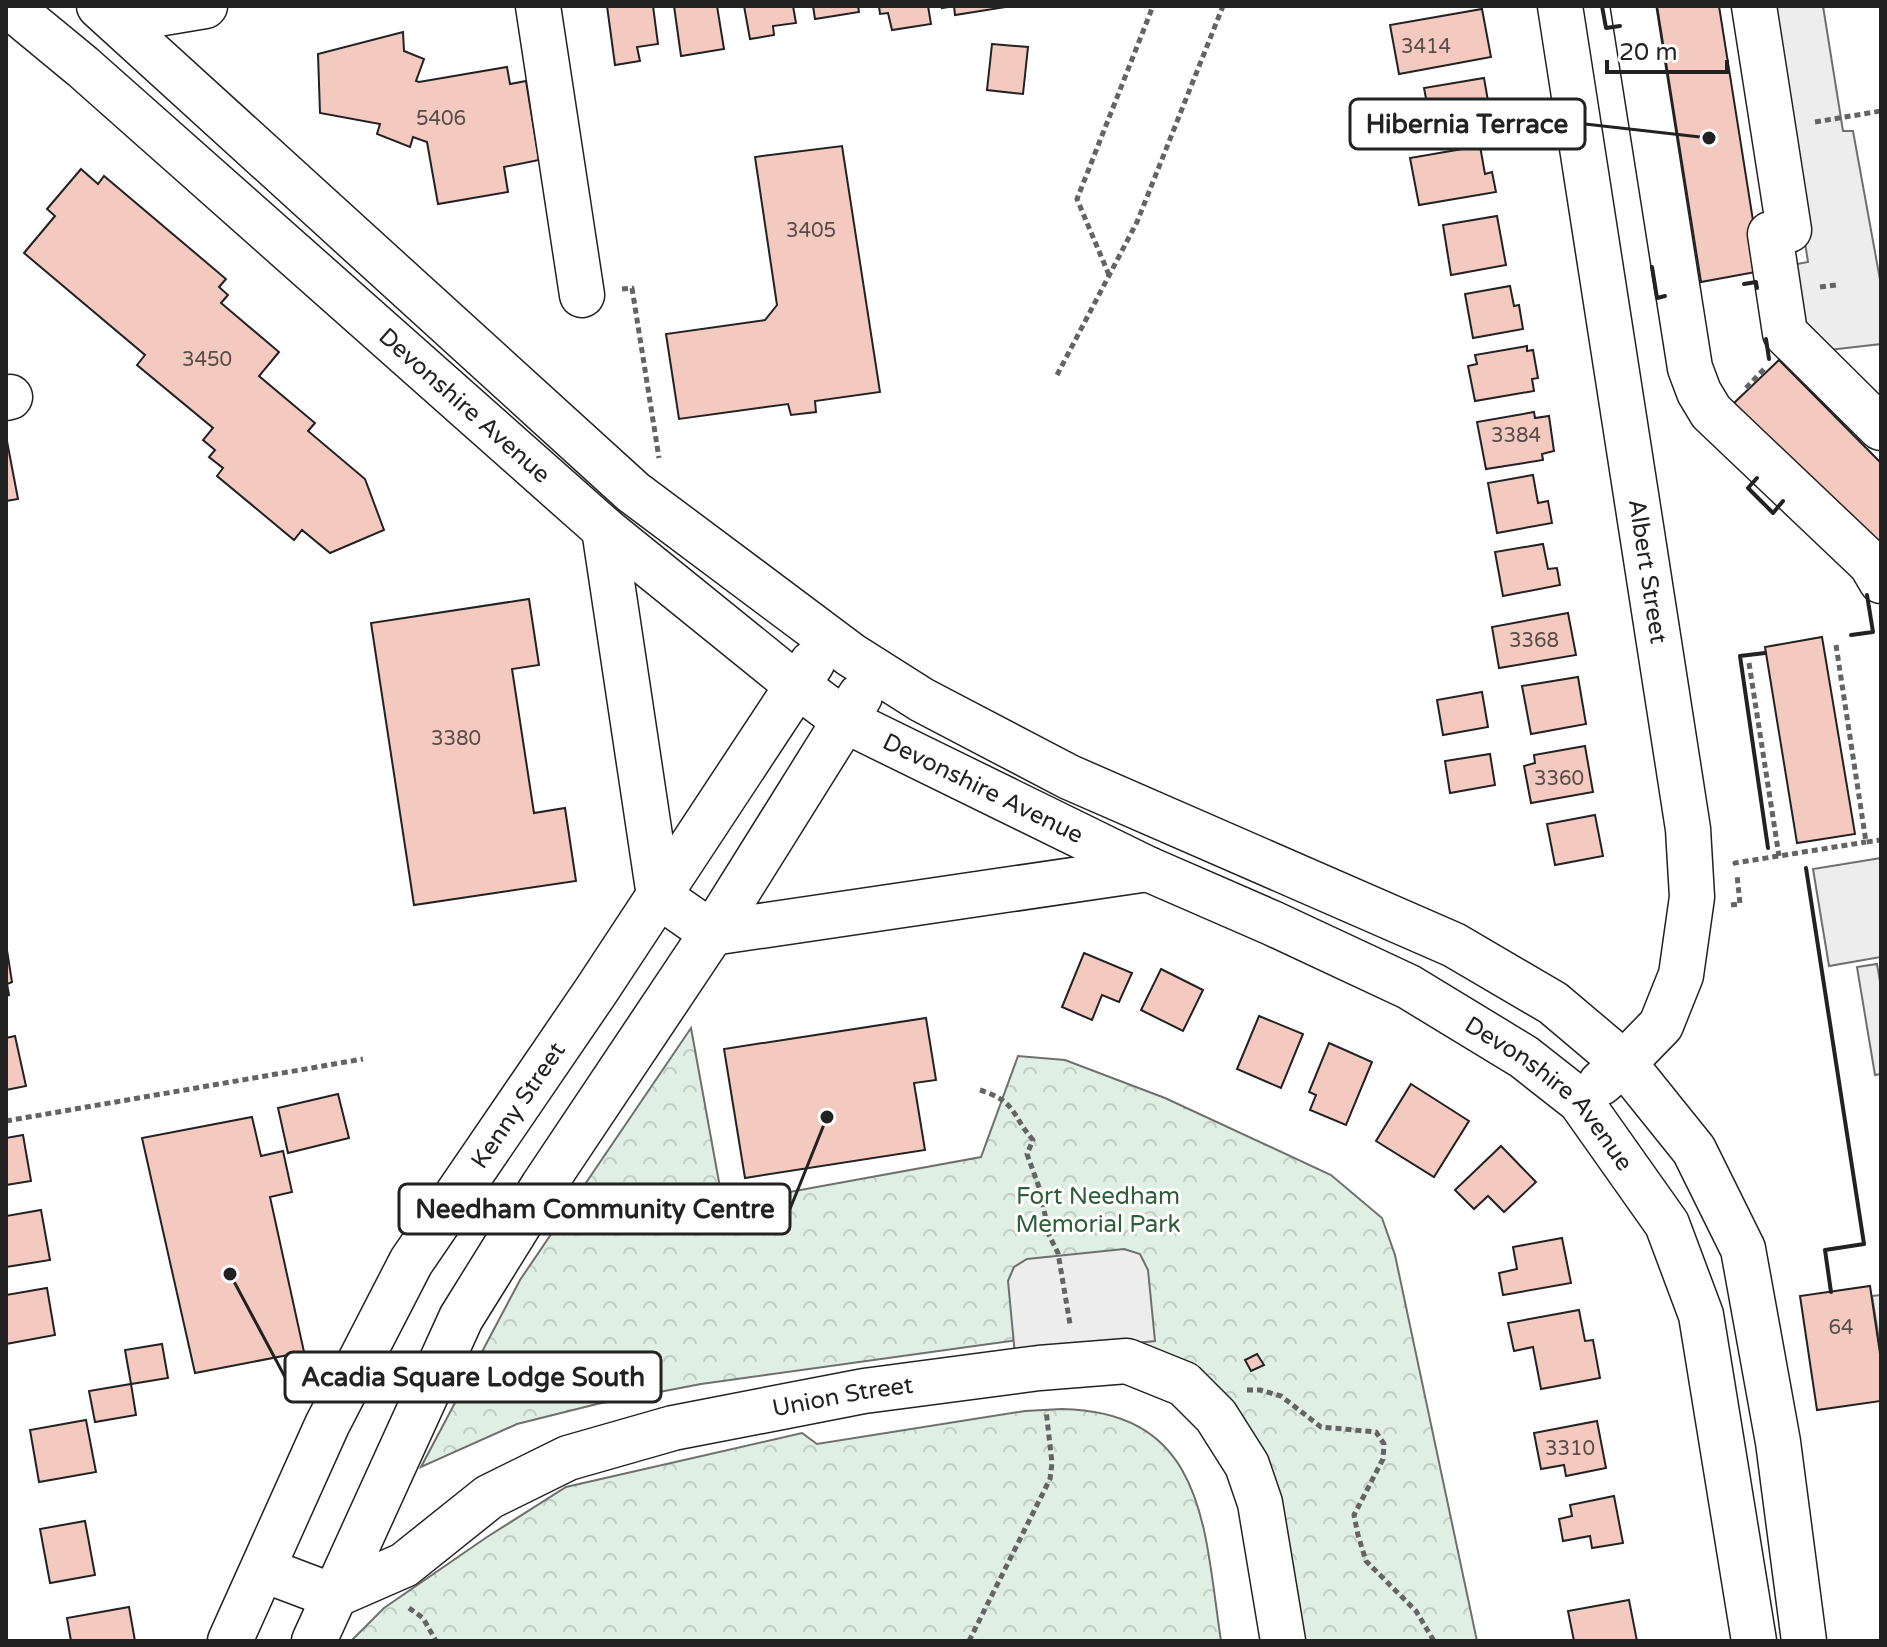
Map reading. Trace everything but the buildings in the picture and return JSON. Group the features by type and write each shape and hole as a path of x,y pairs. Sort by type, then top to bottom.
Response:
{"street":[{"name":"Devonshire Avenue","path":"9,6 94,77 604,529 844,720 1148,869 1409,987 1524,1057 1580,1101 1667,1224 1701,1315 1754,1641"},
{"path":"107,14 205,6"},
{"path":"538,6 582,295"},
{"name":"Albert Street","path":"1560,6 1688,829 1692,897 1681,975 1661,1025 1580,1101"},
{"path":"1633,6 1690,368 1699,392 1711,412 1871,564 1881,581"},
{"path":"1754,6 1789,230 1770,234 1785,333 1881,428"},
{"name":"Devonshire Avenue","path":"107,14 633,492 876,671 922,700 1069,777 1454,945 1553,1003 1624,1063 1694,1150 1743,1249 1778,1442 1804,1641"},
{"path":"604,529 659,896 712,933 1148,869"},
{"name":"Kenny Street","path":"230,1641 327,1425 411,1262 659,896 828,637"},
{"path":"314,1641 461,1318 543,1186 712,933 876,671"},
{"name":"Union Street","path":"333,1596 404,1565 489,1497 568,1458 673,1428 835,1397 1058,1366 1127,1361 1184,1384 1216,1416 1247,1465 1260,1503 1283,1641"},
{"path":"264,1570 333,1596"}],"path":[{"path":"1110,276 1077,199 1153,6"},
{"path":"1057,375 1137,222 1223,6"},
{"path":"1809,124 1881,111"},
{"path":"582,295 632,288 659,459 633,492"},
{"path":"1836,645 1866,842"},
{"path":"1749,663 1779,856"},
{"path":"1740,904 1735,863 1881,840"},
{"path":"6,1121 363,1059"},
{"path":"969,1641 1050,1479 1058,1366 1058,1253 1049,1235 1040,1190 1027,1154 1033,1140 1008,1102 1001,1096 980,1090"},
{"path":"1201,1402 1230,1390 1260,1390 1281,1396 1321,1427 1376,1432 1384,1444 1383,1459 1354,1515 1358,1535 1366,1561 1416,1611 1434,1641"}],"green space":[{"name":"Fort Needham Memorial Park","path":"691,1028 723,1204 981,1157 1018,1056 1065,1060 1165,1098 1331,1175 1382,1218 1395,1255 1477,1641 1295,1641 1244,1430 1026,1339 701,1384 597,1404 517,1424 421,1467 520,1280"},
{"path":"1062,1409 1110,1415 1146,1431 1172,1454 1190,1484 1201,1520 1221,1641 351,1641 384,1608 566,1487 802,1433 817,1444 1025,1411"}],"shaded area":[{"path":"1768,6 1823,6 1843,131 1853,131 1881,285 1881,344 1820,351 1801,334 1792,265 1808,262"},
{"path":"1881,858 1881,957 1829,966 1813,869"},
{"path":"1877,964 1881,987 1881,1074 1875,1075 1857,967"},
{"path":"1124,1249 1140,1254 1148,1270 1155,1341 1015,1355 1008,1281 1014,1267 1027,1259"},
{"path":"1881,1295 1881,1352 1872,1296"}],"wall":[{"path":"1602,6 1606,28 1620,26"},
{"path":"1652,267 1657,298 1665,296"},
{"path":"1744,284 1756,282 1757,288"},
{"path":"1766,339 1769,359"},
{"path":"1757,478 1748,488 1773,513 1783,501"},
{"path":"1851,635 1873,632 1867,595"},
{"path":"1765,653 1740,656 1768,848"},
{"path":"1806,868 1864,1244 1825,1250 1831,1292"}],"place":[{"name":"Hibernia Terrace","path":"1709,138"},
{"name":"Needham Community Centre","path":"827,1117"},
{"name":"Acadia Square Lodge South","path":"230,1274"}]}
